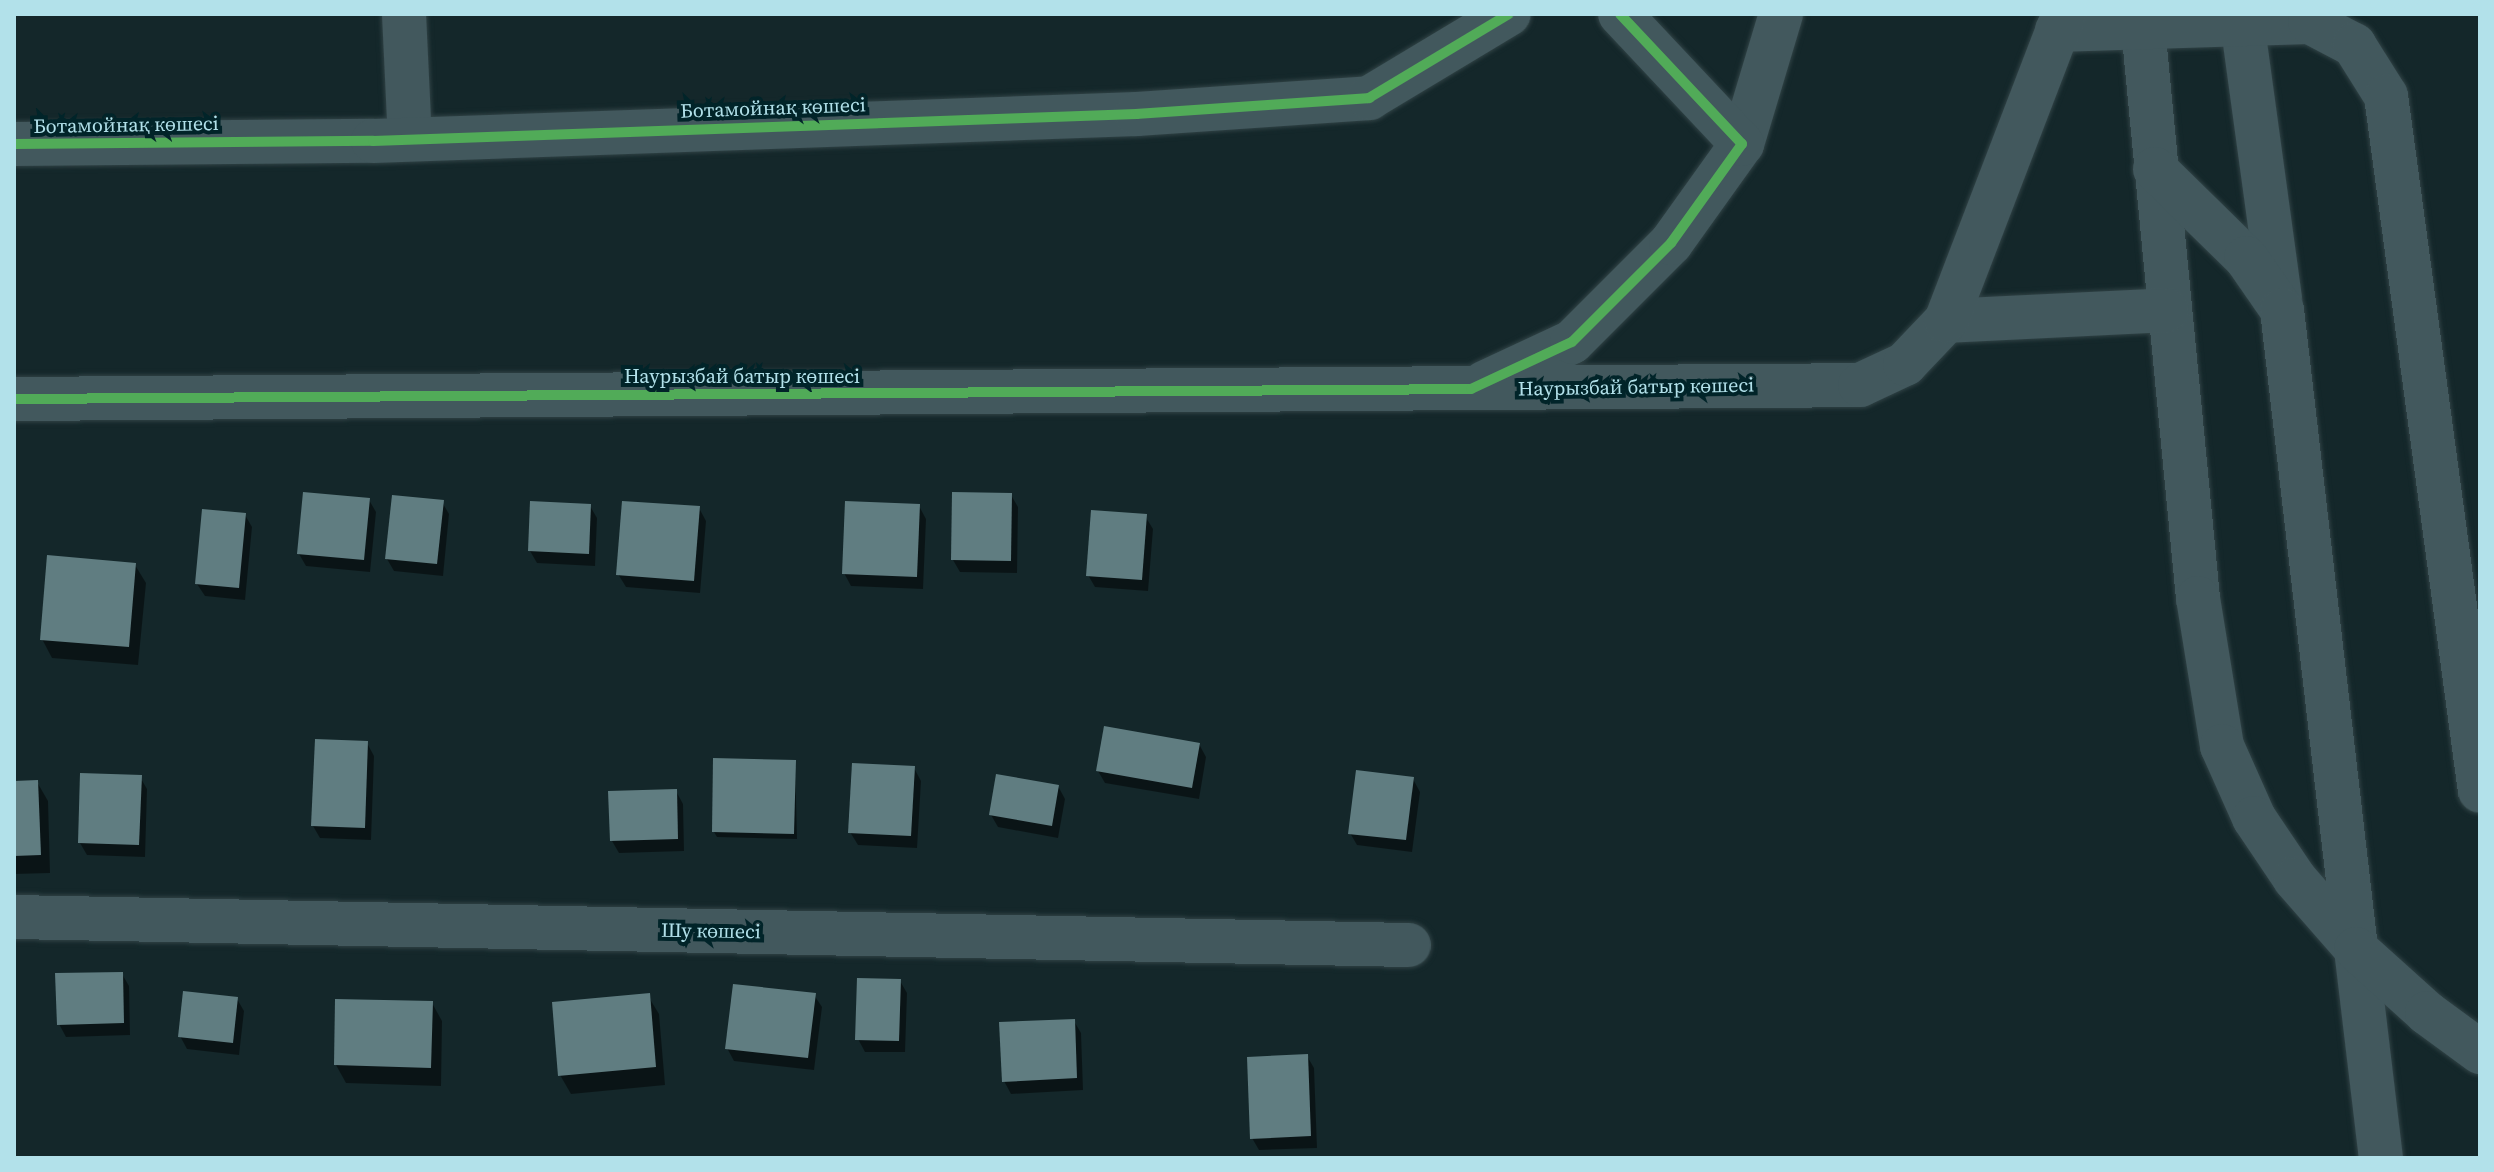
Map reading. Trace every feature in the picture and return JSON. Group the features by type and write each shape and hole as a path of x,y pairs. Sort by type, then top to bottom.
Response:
{"street":[{"path":"404,14 410,139"},
{"name":"Ботамойнақ көшесі","path":"14,144 410,139 1137,114 1369,98 1509,14"},
{"path":"1620,14 1742,144"},
{"path":"1471,389 1572,342 1671,243 1742,144 1781,14"},
{"path":"2242,21 2282,310 2381,1158"},
{"path":"2060,22 2143,27 2242,21 2310,22 2354,45 2386,96 2480,791"},
{"name":"Наурызбай батыр көшесі","path":"14,399 1860,385 1905,364 1946,321 2060,22"},
{"path":"2143,27 2167,310 2198,598 2222,746 2262,831 2295,879 2356,949 2427,1013 2480,1052"},
{"path":"2155,169 2246,258 2282,310"},
{"path":"1946,321 2167,310"},
{"name":"Шу көшесі","path":"14,917 1409,945"}],"building":[{"path":"303,492 370,498 364,560 297,554"},
{"path":"952,492 1012,493 1011,561 951,560"},
{"path":"392,495 444,500 437,564 385,559"},
{"path":"530,501 591,504 589,554 528,551"},
{"path":"622,501 700,506 694,581 616,575"},
{"path":"845,501 920,504 917,577 842,574"},
{"path":"202,509 246,513 239,588 195,584"},
{"path":"1091,510 1147,514 1142,580 1086,576"},
{"path":"47,555 136,563 129,647 40,640"},
{"path":"1104,726 1200,743 1192,788 1096,771"},
{"path":"315,739 368,741 365,828 311,826"},
{"path":"713,758 796,760 794,834 712,832"},
{"path":"852,763 915,766 911,836 848,833"},
{"path":"1356,770 1414,777 1406,840 1348,834"},
{"path":"80,773 142,775 139,845 78,843"},
{"path":"996,774 1059,785 1052,826 989,815"},
{"path":"38,780 41,855 14,856 14,781"},
{"path":"677,789 678,839 610,841 608,791"},
{"path":"123,972 124,1023 57,1025 55,973"},
{"path":"857,978 901,979 899,1041 855,1040"},
{"path":"733,984 816,993 808,1058 725,1049"},
{"path":"183,991 238,997 233,1043 178,1037"},
{"path":"650,993 656,1067 558,1076 552,1002"},
{"path":"335,999 433,1001 431,1068 334,1065"},
{"path":"1075,1019 1077,1078 1002,1082 999,1022"},
{"path":"1308,1054 1311,1136 1250,1139 1247,1057"}],"cycle path":[{"path":"14,144 373,141 1137,114 1369,98 1509,14"},
{"path":"14,399 1471,389 1572,342 1671,243 1742,144 1620,14"}]}
